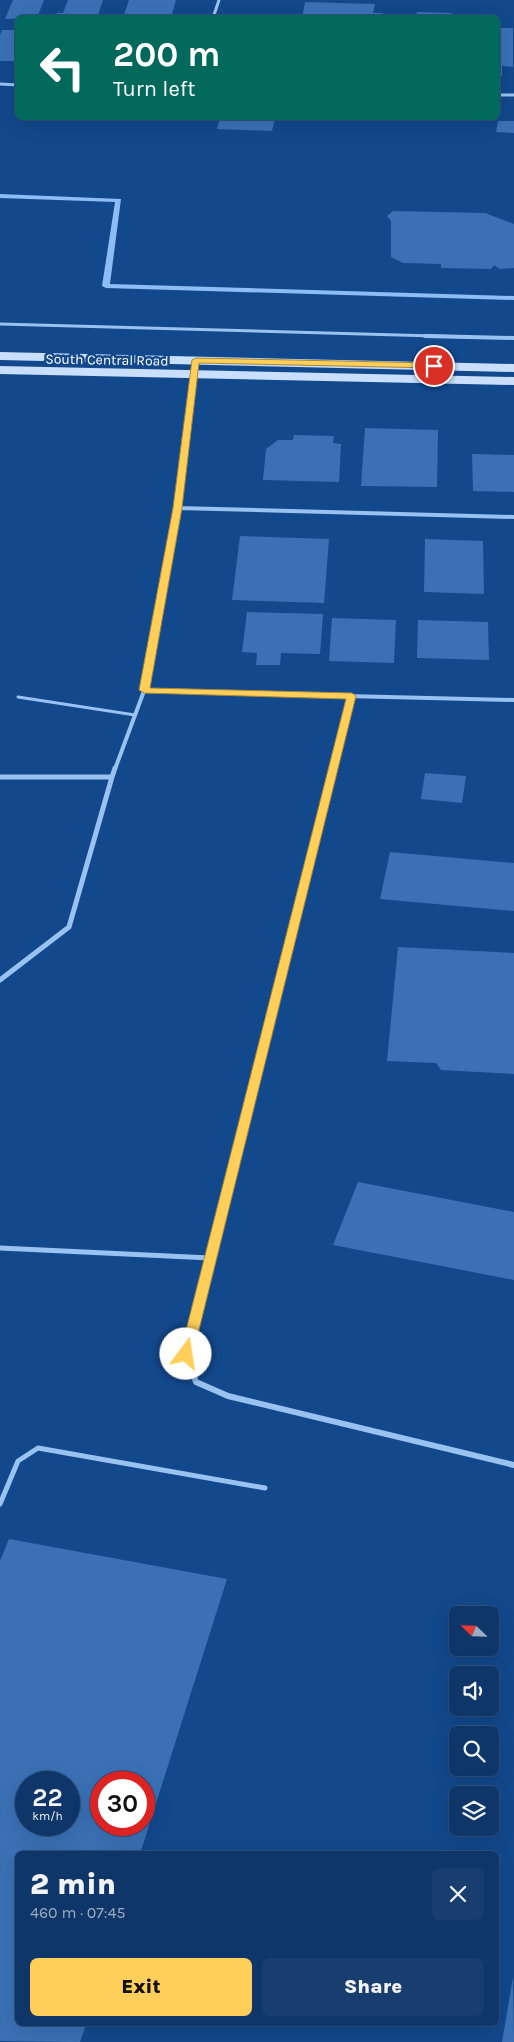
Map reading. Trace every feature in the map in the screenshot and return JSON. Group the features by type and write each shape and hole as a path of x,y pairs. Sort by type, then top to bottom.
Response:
{"main road":[{"name":"South Central Road","path":"0,356 514,368"},
{"name":"South Central Road","path":"0,370 514,381"}],"street":[{"path":"214,15 219,0"},
{"path":"0,84 15,85"},
{"path":"500,95 514,95"},
{"path":"0,324 514,338"},
{"path":"0,980 69,927 112,777 144,690 177,508 196,360"},
{"path":"177,508 514,518"},
{"path":"144,690 514,700"},
{"path":"352,696 186,1354 196,1382 228,1396 514,1464"},
{"path":"0,777 112,777"},
{"path":"0,1248 210,1258"}],"lane":[{"path":"18,697 135,715"},
{"path":"0,1504 18,1461 38,1448 66,1450 265,1488"}],"building":[{"path":"13,0 44,0 38,15 15,15 15,19 5,19"},
{"path":"68,0 103,0 98,15 56,15 57,13 63,13"},
{"path":"129,0 176,0 172,15 124,15"},
{"path":"305,2 375,4 373,13 383,13 383,15 303,15"},
{"path":"417,12 452,13 452,15 416,15"},
{"path":"500,28 513,28 513,67 502,66 502,76 500,76"},
{"path":"2,30 15,30 15,61 0,61 0,35"},
{"path":"219,120 275,120 272,131 217,129"},
{"path":"498,121 514,121 514,133 496,132"},
{"path":"393,211 485,213 514,224 514,268 500,269 494,265 491,269 441,268 441,264 403,263 391,257 391,221 387,216"},
{"path":"365,428 438,430 437,487 361,486"},
{"path":"294,435 334,436 333,443 341,444 339,482 263,480 266,449 278,440 293,440"},
{"path":"472,454 514,455 514,492 473,491"},
{"path":"240,536 329,539 324,603 232,600"},
{"path":"425,539 483,541 484,594 424,592"},
{"path":"247,612 323,614 320,654 281,653 280,665 256,665 257,653 242,652"},
{"path":"332,618 396,620 394,663 329,661"},
{"path":"418,620 488,622 489,660 417,658"},
{"path":"425,773 466,776 462,803 421,799"},
{"path":"390,852 514,863 514,911 380,899"},
{"path":"398,947 514,953 514,1074 441,1070 436,1063 387,1061"},
{"path":"358,1182 514,1212 514,1280 333,1245"},
{"path":"9,1539 227,1579 155,1807 155,1771 90,1771 90,1836 146,1836 141,1851 15,1851 15,2026 85,2026 80,2042 0,2041 0,1561"},
{"path":"513,1977 514,2042 502,2042"}],"waterway":[{"path":"0,196 119,200 106,286 514,298"}],"route":[{"path":"186,1354 352,696 144,690 177,508 196,360 434,366"}]}
